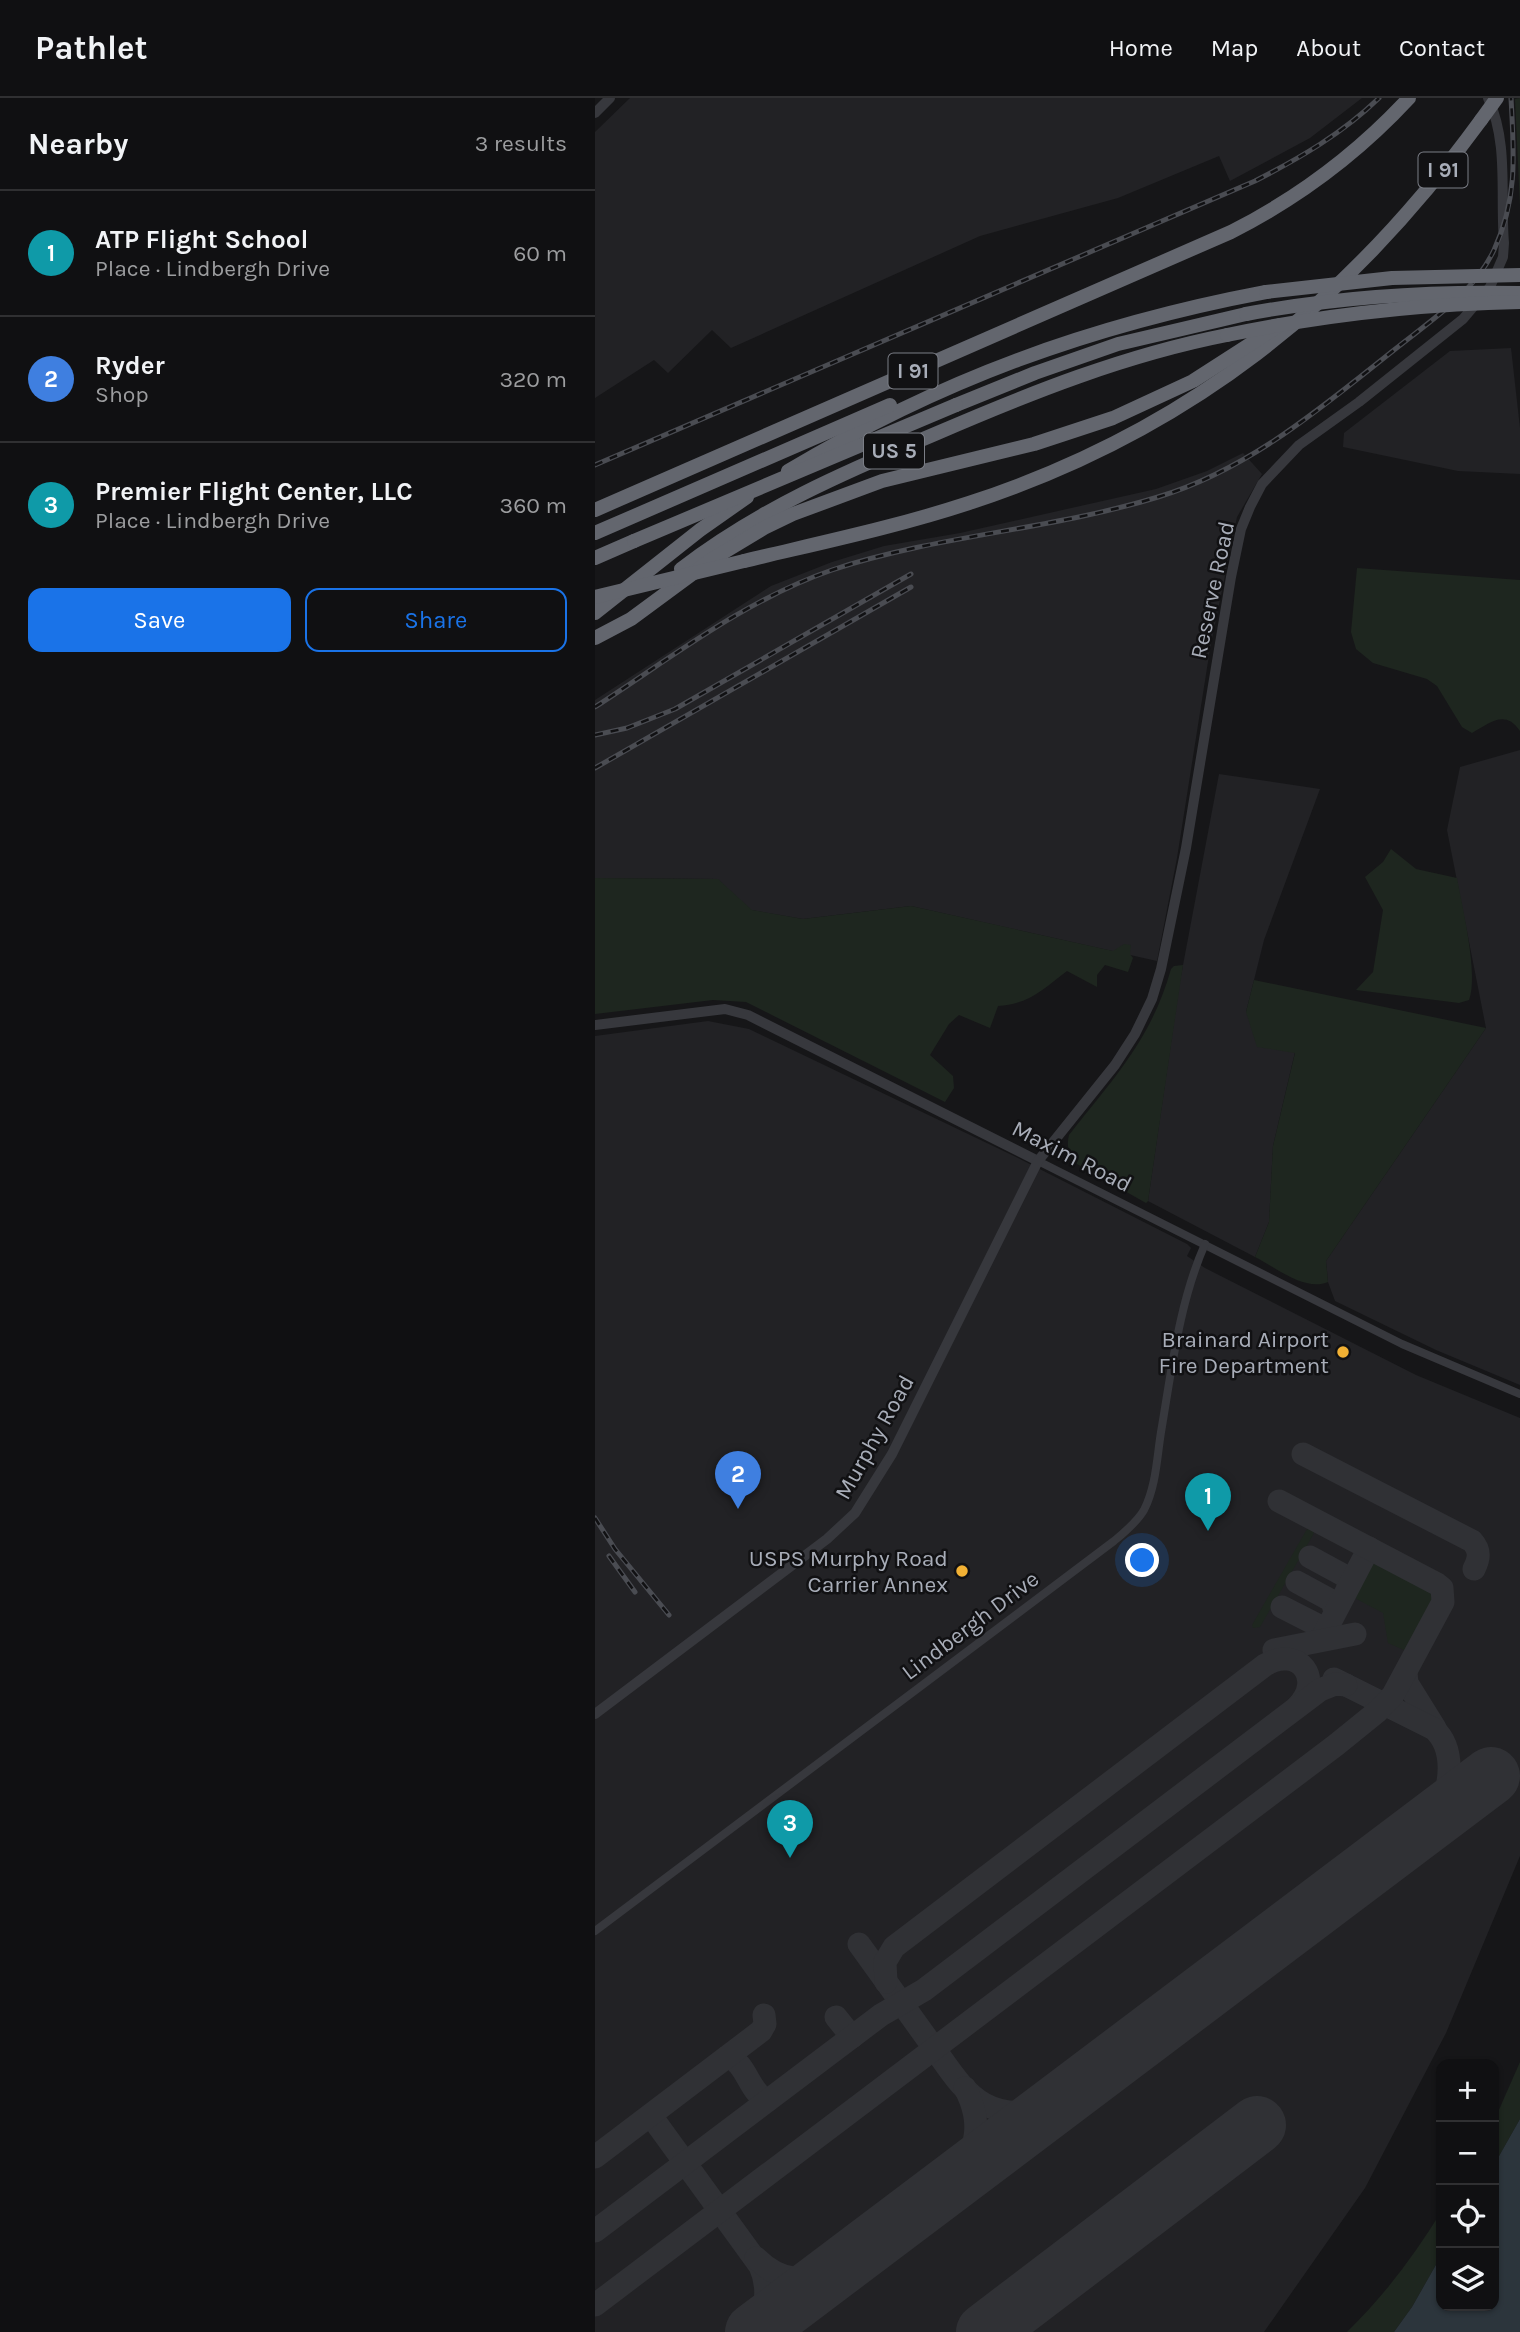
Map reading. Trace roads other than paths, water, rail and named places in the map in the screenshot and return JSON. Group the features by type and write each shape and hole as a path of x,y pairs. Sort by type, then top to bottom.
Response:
{"highway":[{"name":"I 91","path":"595,510 1239,228 1277,207 1328,171 1409,98"},
{"name":"I 91","path":"595,597 936,513 1035,480 1140,430 1196,397 1258,355 1326,296 1402,218 1450,162 1497,98"},
{"name":"US 5","path":"595,613 739,502 841,440 908,405 973,376 1057,345 1196,306 1266,292 1392,278 1520,275"},
{"path":"595,558 956,405 1044,369 1105,348 1170,330 1313,303 1381,296 1520,293"},
{"name":"US 5","path":"595,637 715,544 768,511 823,482 1052,385 1126,360 1227,335 1300,321 1384,310 1520,302"},
{"path":"595,637 631,619 711,560 793,514 882,481 1034,444 1106,421 1193,381 1264,335 1302,318"},
{"path":"595,533 984,364 1076,331 1118,326"}],"street":[{"path":"595,113 610,98"},
{"name":"Reserve Road","path":"1038,1161 1115,1065 1135,1034 1152,999 1161,969 1186,848 1231,577 1241,529 1250,507 1262,484 1299,445 1359,402 1463,320 1490,287 1503,257 1501,150 1495,114 1488,98"},
{"path":"1497,98 1501,150"},
{"name":"Maxim Road","path":"595,1025 725,1009 748,1015 1411,1348 1520,1394"},
{"name":"Murphy Road","path":"595,1714 827,1539 855,1513 892,1454 1038,1161"},
{"name":"Lindbergh Drive","path":"595,1931 1114,1541 1136,1521 1146,1506 1152,1485 1184,1303 1205,1244"}],"railway":[{"path":"595,465 1255,181 1320,144 1379,98"},
{"path":"595,707 709,631 800,582 832,570 912,548 1077,517 1158,497 1223,471 1282,435 1339,394 1436,317 1475,280 1494,250 1502,231 1511,194 1511,98"},
{"path":"595,735 627,728 675,709 911,574"},
{"path":"595,768 911,587"},
{"path":"595,1518 615,1549 669,1615"},
{"path":"609,1556 635,1592"}],"place":[{"name":"Brainard Airport Fire Department","path":"1343,1352"},
{"name":"Ryder","path":"738,1509"},
{"name":"ATP Flight School","path":"1208,1531"},
{"name":"USPS Murphy Road Carrier Annex","path":"962,1571"},
{"name":"Premier Flight Center, LLC","path":"790,1858"}]}
